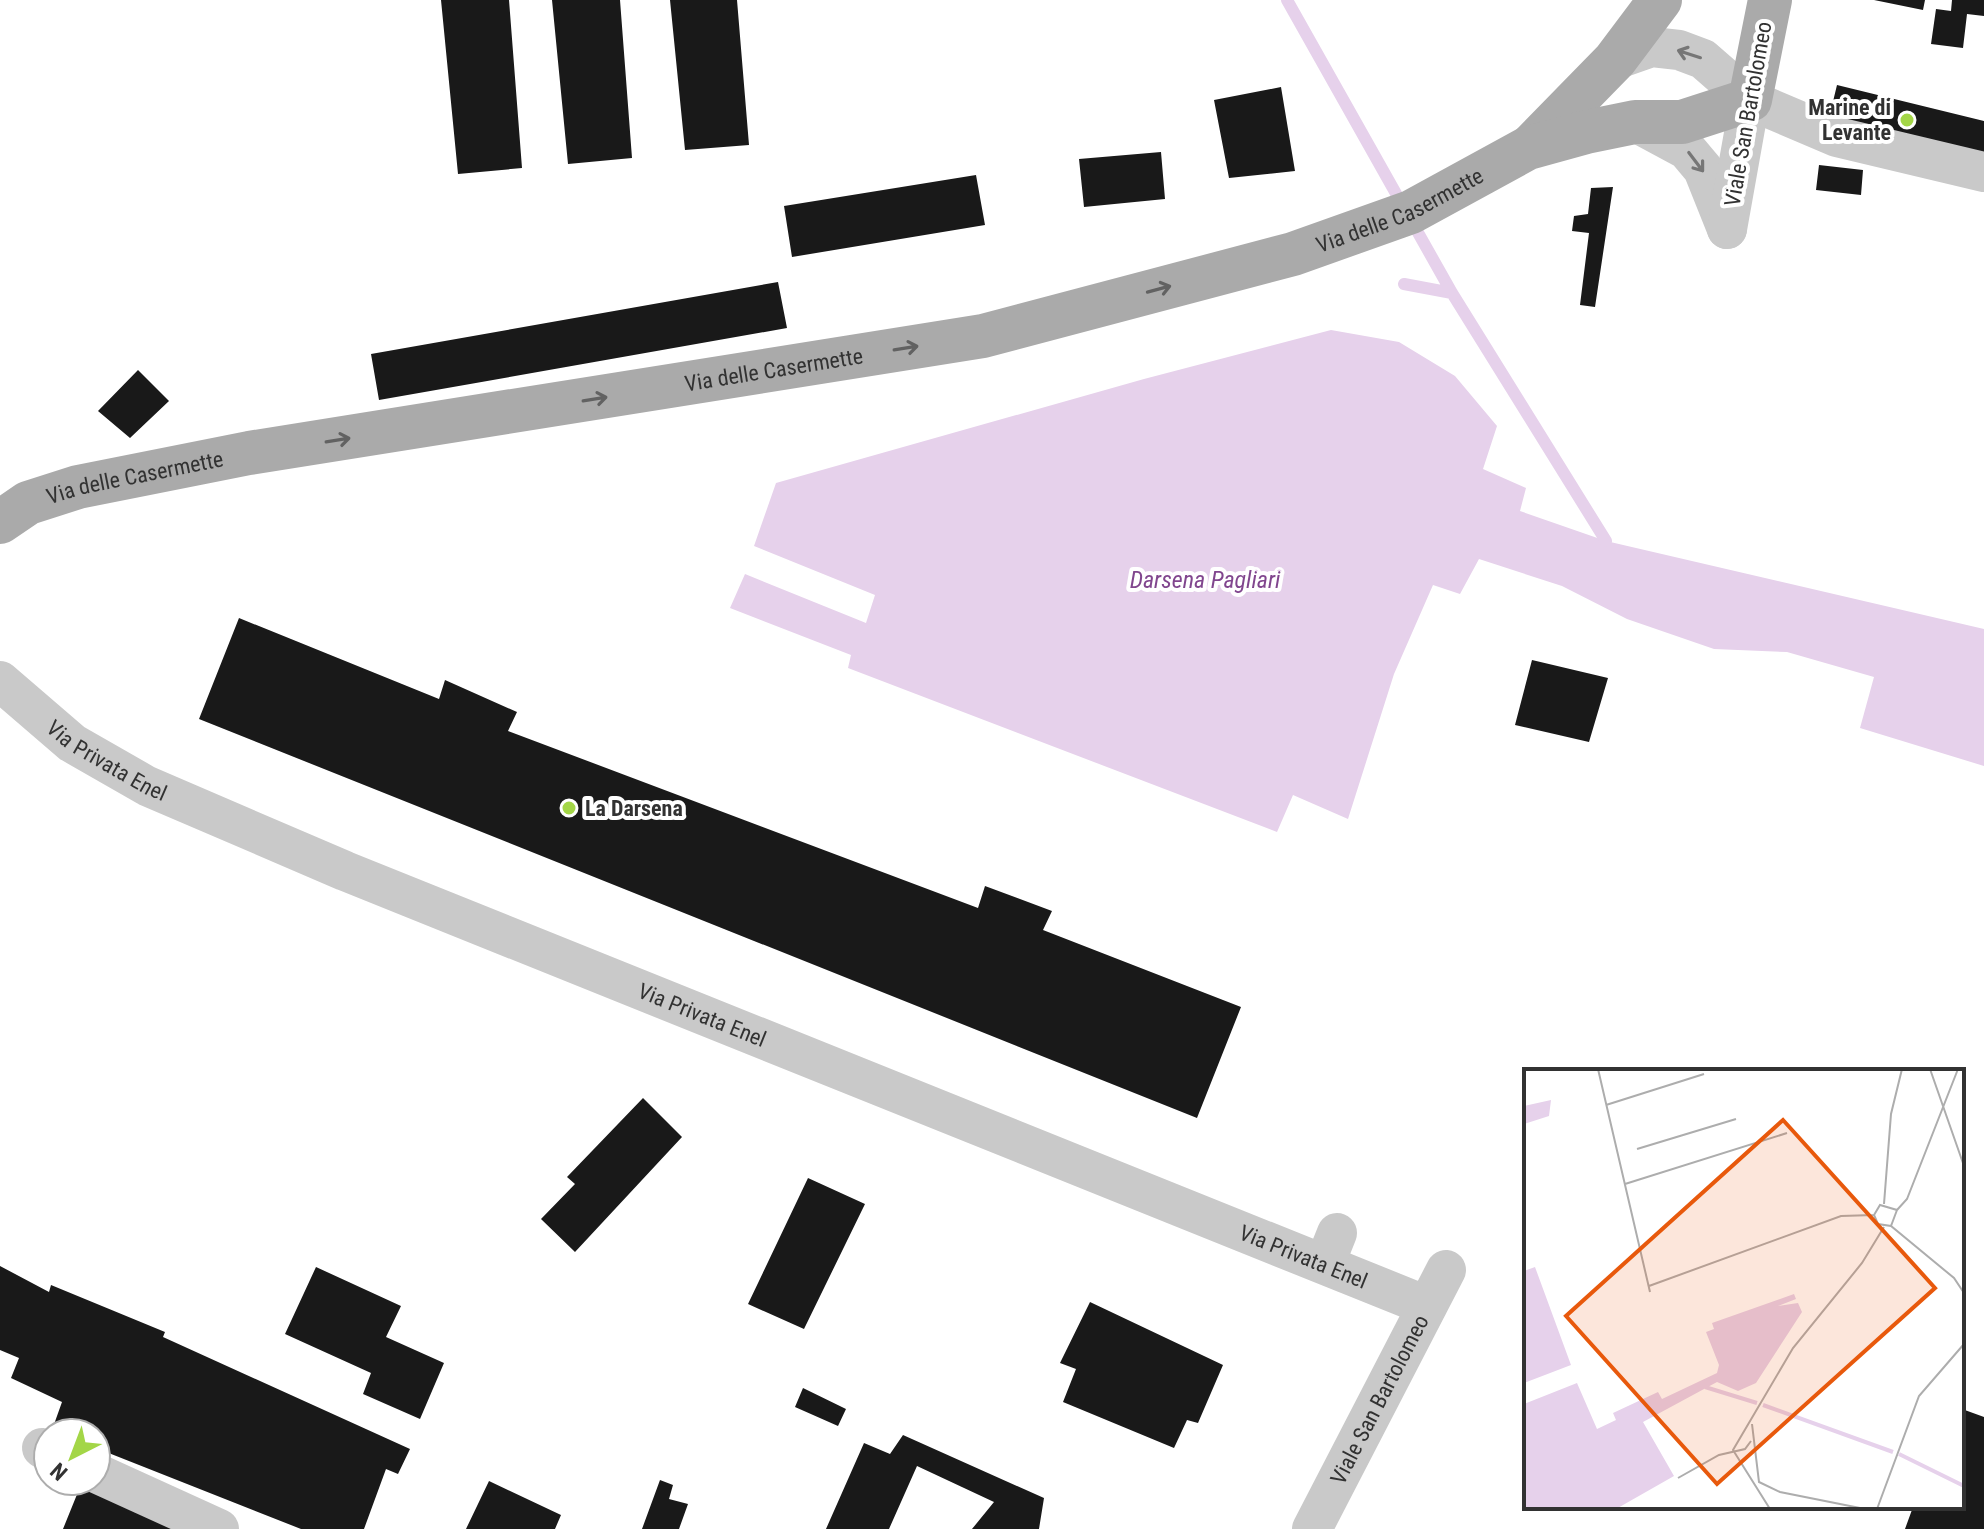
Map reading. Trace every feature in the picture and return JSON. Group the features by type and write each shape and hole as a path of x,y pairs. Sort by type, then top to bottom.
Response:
{"main road":[{"path":"1528,148 1615,60 1660,0"},
{"name":"Viale San Bartolomeo","path":"1750,100 1770,0"},
{"path":"1528,148 1635,122 1682,122 1750,100"},
{"name":"Via delle Casermette","path":"0,522 28,503 78,487 261,453 983,336 1293,254 1396,218 1528,148"}],"street":[{"path":"1615,60 1652,47 1679,50 1703,59 1750,100 1837,137 1984,172"},
{"name":"Viale San Bartolomeo","path":"1635,122 1687,150 1703,169 1727,229 1750,100"},
{"name":"Via Privata Enel","path":"0,681 72,743 147,786 345,871 1331,1248 1427,1306"},
{"name":"Viale San Bartolomeo","path":"1312,1529 1446,1270"},
{"path":"112,1480 219,1529"}],"water":[{"name":"Darsena Pagliari","path":"1331,330 1399,342 1455,376 1497,426 1483,469 1526,488 1520,511 1606,541 1984,629 1984,766 1860,728 1874,677 1787,652 1714,649 1627,619 1562,586 1479,559 1460,594 1433,585 1394,674 1348,819 1293,795 1277,832 848,668 851,655 730,608 745,574 866,623 875,595 754,546 776,483 1144,379"}],"building":[{"path":"441,0 509,0 522,168 458,174"},
{"path":"552,0 620,0 632,158 568,164"},
{"path":"670,0 737,0 749,145 685,150"},
{"path":"1874,0 1925,0 1923,10"},
{"path":"1952,0 1984,0 1984,16 1967,14 1963,48 1931,44 1936,9 1951,11"},
{"name":"Marine di Levante","path":"1837,85 1984,121 1984,153 1829,118"},
{"path":"1281,87 1295,171 1229,178 1214,100"},
{"path":"1161,152 1165,199 1084,207 1079,159"},
{"path":"1819,165 1863,170 1861,195 1816,190"},
{"path":"976,175 985,225 792,257 784,206"},
{"path":"1613,187 1595,307 1580,305 1589,233 1572,231 1574,216 1588,214 1591,188"},
{"path":"778,282 787,328 379,400 371,354"},
{"path":"138,370 169,401 130,438 98,411"},
{"name":"La Darsena","path":"239,618 439,699 445,680 517,712 508,731 978,908 985,886 1052,911 1043,930 1241,1007 1197,1118 199,719"},
{"path":"1532,660 1608,678 1589,742 1515,725"},
{"path":"643,1098 682,1137 575,1252 541,1219 575,1184 567,1177"},
{"path":"808,1178 865,1204 804,1329 748,1304"},
{"path":"0,1266 49,1292 51,1285 165,1332 163,1337 410,1449 398,1474 386,1469 364,1529 301,1529 112,1454 112,1417 57,1417 62,1402 11,1378 19,1358 0,1350"},
{"path":"316,1267 401,1306 386,1337 444,1363 420,1419 363,1394 371,1373 285,1334"},
{"path":"1090,1302 1223,1365 1198,1423 1187,1420 1174,1448 1063,1402 1076,1369 1060,1363"},
{"path":"803,1388 846,1409 838,1426 795,1407"},
{"path":"1964,1410 1984,1417 1984,1529 1905,1529 1912,1509 1964,1509"},
{"path":"903,1435 1044,1498 1039,1529 972,1529 994,1502 917,1466 889,1529 826,1529 864,1443 890,1454"},
{"path":"660,1480 673,1485 669,1499 688,1504 679,1529 642,1529"},
{"path":"489,1481 561,1515 555,1529 466,1529"},
{"path":"76,1497 103,1497 178,1529 63,1529"}],"waterway":[{"path":"1287,0 1452,293 1606,541"},
{"path":"1404,284 1452,293"}],"place":[{"name":"Marine di Levante","path":"1907,120"},
{"name":"La Darsena","path":"569,808"}]}
